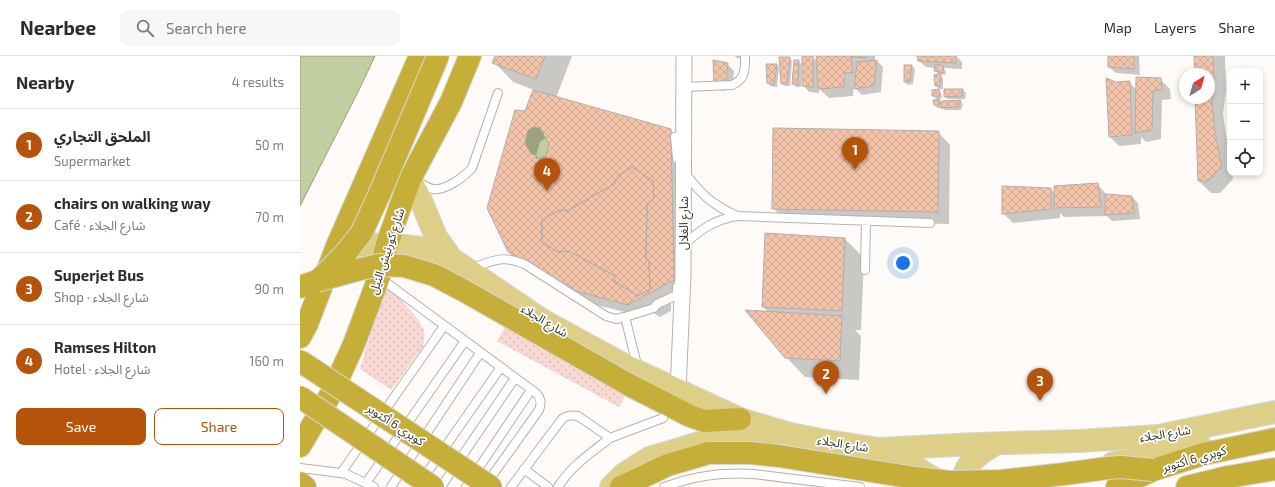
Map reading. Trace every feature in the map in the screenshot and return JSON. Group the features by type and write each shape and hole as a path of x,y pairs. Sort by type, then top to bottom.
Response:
{"highway":[{"path":"300,337 307,324 337,246 420,56"},
{"path":"308,284 345,254 362,232 438,56"},
{"name":"شارع كورنيش النيل","path":"300,446 332,392 354,344 379,277 387,244 413,172 451,102 470,56"},
{"path":"377,154 375,165 377,172 390,177 413,172"},
{"path":"308,284 380,265 404,266 434,275 636,380 690,416 704,421 740,418"},
{"name":"كوبري 6 أكتوبر","path":"300,361 491,487"},
{"path":"300,397 433,487"},
{"name":"كوبري 6 أكتوبر","path":"1117,487 1153,470 1204,454 1275,439"},
{"path":"621,487 668,465 709,453 750,453 779,456 915,478 950,482 1001,481 1121,467 1153,470"},
{"path":"1187,487 1228,477 1275,469"},
{"path":"300,483 305,487"}],"main road":[{"name":"شارع الجلاء","path":"413,172 420,198 436,237 460,264"},
{"name":"شارع الجلاء","path":"337,246 387,244 422,248 460,264 542,320 636,380 678,391 740,418 790,434 879,449 1079,441 1158,436 1275,412"},
{"name":"شارع الجلاء","path":"1007,487 1043,473 1160,455 1275,433"},
{"path":"611,487 624,474 649,458 699,443 734,438 790,434"},
{"path":"969,487 965,483 965,476 968,467 977,456 996,444"},
{"path":"879,449 910,464 947,487"}],"street":[{"name":"شارع الغلال","path":"678,391 684,171 684,87 680,57"}],"lane":[{"path":"684,87 732,85 738,82 743,76 745,69 745,56"},
{"path":"413,172 432,189 440,189 466,175 472,168 498,93"},
{"path":"460,264 506,258 516,260 606,316 616,319 654,308 657,304 680,296 678,180 675,137 683,140"},
{"path":"684,171 706,198 720,208 737,216"},
{"path":"683,245 708,225 723,218 737,216 930,223"},
{"path":"865,270 866,220"},
{"path":"379,277 536,393 540,399 541,407 484,487"},
{"path":"625,317 636,380"},
{"path":"341,473 444,326"},
{"path":"366,483 465,341"},
{"path":"391,487 480,353"},
{"path":"417,487 501,367"},
{"path":"441,487 515,378"},
{"path":"466,487 531,390"},
{"path":"511,487 562,419 567,416 578,416 610,438"},
{"path":"558,487 578,462 610,438 663,418"},
{"path":"300,468 341,473 374,487"},
{"path":"524,469 548,487"},
{"path":"664,487 684,480 707,475 738,473 860,487"}],"shaded area":[{"path":"300,56 375,56 300,206"},
{"path":"534,127 540,128 549,144 546,157 543,157 542,159 536,158 536,155 531,154 525,143 528,130"},
{"path":"385,284 407,306 418,320 424,331 423,347 391,390 360,369"},
{"path":"507,324 628,391 619,407 497,341"}],"building":[{"path":"495,56 545,56 536,79 492,63"},
{"path":"802,56 813,56 813,87 802,86"},
{"path":"816,56 866,56 866,58 851,57 853,73 845,72 844,87 818,89"},
{"path":"917,56 956,56 956,63 918,61"},
{"path":"1108,56 1134,56 1134,69 1108,67"},
{"path":"1194,56 1213,56 1214,68 1195,68"},
{"path":"779,57 790,57 787,84 781,84"},
{"path":"713,60 728,63 726,83 714,85"},
{"path":"794,60 799,60 798,85 792,84"},
{"path":"877,60 874,86 854,89 857,62"},
{"path":"766,64 777,64 774,85 767,83"},
{"path":"935,64 943,66 944,73 934,71"},
{"path":"904,65 912,65 910,81 904,82"},
{"path":"941,74 940,86 935,86 934,75"},
{"path":"1136,77 1161,78 1162,89 1153,91 1152,130 1135,133"},
{"path":"1106,78 1116,82 1130,81 1132,135 1109,137"},
{"path":"939,89 940,96 932,96 932,90"},
{"path":"944,89 963,89 962,96 944,97"},
{"path":"533,90 671,129 674,280 628,305 576,291 508,252 487,208 515,110 525,111","holes":["534,127 540,128 549,144 546,157 543,157 542,159 536,158 536,155 531,154 525,143 528,130","632,167 653,181 654,198 647,204 646,259 649,262 650,289 638,296 614,281 615,276 569,251 557,252 542,242 542,220 559,210 567,211 614,184 619,175"]},
{"path":"940,99 939,105 934,105 933,100"},
{"path":"961,100 958,107 941,108 942,101"},
{"path":"1195,104 1212,104 1215,133 1222,167 1208,181 1198,181"},
{"path":"773,128 939,131 938,212 772,209"},
{"path":"632,167 653,181 654,198 647,204 646,259 649,262 650,289 638,296 614,281 615,276 569,251 557,252 542,242 542,220 559,210 567,211 614,184 619,175"},
{"path":"1098,183 1101,207 1054,208 1054,186"},
{"path":"1002,186 1051,188 1051,209 1002,214"},
{"path":"1105,194 1132,196 1134,213 1105,215"},
{"path":"765,233 845,238 842,311 762,307"},
{"path":"745,310 842,316 840,361 785,358"}],"place":[{"name":"الملحق التجاري","path":"855,170"},
{"name":"Ramses Hilton","path":"547,191"},
{"name":"chairs on walking way","path":"826,394"},
{"name":"Superjet Bus","path":"1040,401"}]}
